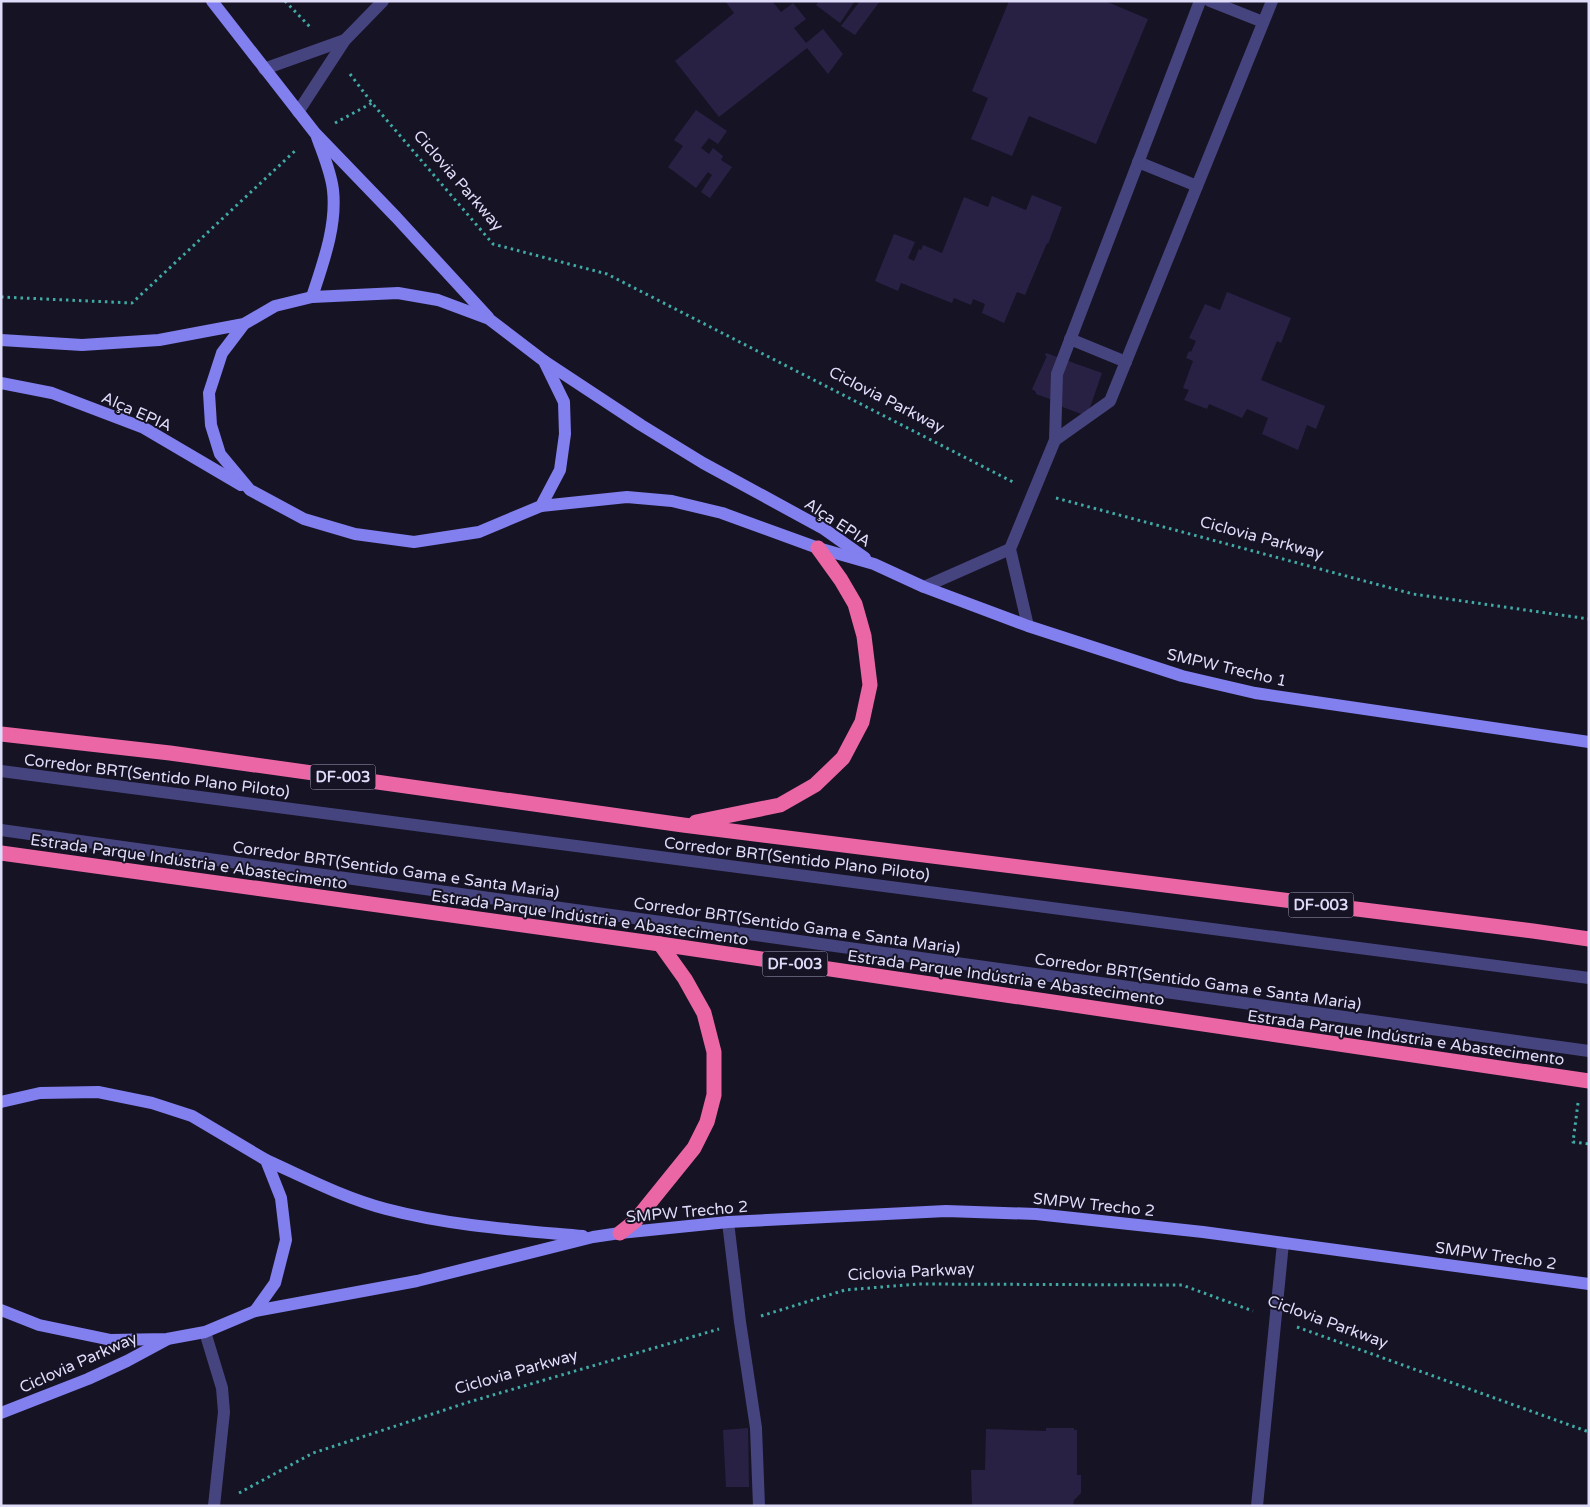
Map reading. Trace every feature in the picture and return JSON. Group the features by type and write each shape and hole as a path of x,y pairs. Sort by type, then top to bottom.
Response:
{"highway":[{"path":"683,825 780,805 815,785 843,758 862,722 870,685 864,636 855,604 841,580 818,548"},
{"name":"DF-003","path":"1,734 170,753 683,825 1589,939"},
{"name":"Estrada Parque Indústria e Abastecimento","path":"1,853 660,944 1585,1081"},
{"path":"620,1232 635,1221 694,1148 707,1122 714,1095 714,1052 704,1013 685,979 660,944"}],"street":[{"path":"212,1 315,133 396,217 489,319"},
{"path":"264,69 331,50 345,40 383,1"},
{"path":"1028,626 1010,549 1055,440 1057,374 1200,1"},
{"path":"1210,1 1263,22"},
{"path":"1055,440 1110,401 1272,1"},
{"path":"298,112 331,50"},
{"path":"312,297 325,257 333,218 333,190 327,165 315,133"},
{"path":"1138,162 1197,186"},
{"path":"1,340 82,345 159,340 244,324 276,306 312,297 398,293 438,300 489,319"},
{"name":"Alça EPIA","path":"489,319 544,361 641,425 703,463 824,529 874,564"},
{"path":"244,324 222,353 209,393 211,425 220,454 250,490"},
{"path":"1070,339 1126,362"},
{"path":"541,506 560,470 565,434 564,402 544,361"},
{"name":"Alça EPIA","path":"1,383 52,393 144,428 304,519 355,534 414,542 479,532 541,506 627,496 672,501 722,514 818,548 874,564"},
{"path":"924,587 1010,549"},
{"name":"SMPW Trecho 1","path":"874,564 924,587 1028,626 1182,676 1255,693 1589,742"},
{"name":"Corredor BRT(Sentido Plano Piloto)","path":"1,771 1589,978"},
{"name":"Corredor BRT(Sentido Gama e Santa Maria)","path":"1,830 1589,1051"},
{"path":"1,1102 40,1093 98,1092 152,1103 192,1116 266,1160 336,1192 386,1209 444,1221 593,1237"},
{"path":"255,1311 275,1283 286,1240 281,1198 266,1160"},
{"name":"SMPW Trecho 2","path":"593,1237 620,1232 728,1222 946,1211 1036,1214 1203,1232 1589,1284"},
{"path":"728,1222 740,1322 756,1428 759,1506"},
{"path":"1,1310 39,1325 111,1340 167,1339 205,1332 255,1311 417,1281 593,1237"},
{"path":"1257,1506 1283,1243"},
{"path":"205,1332 222,1388 224,1412 214,1506"},
{"name":"Ciclovia Parkway","path":"1,1413 88,1379 127,1361 167,1339"}],"path":[{"name":"Ciclovia Parkway","path":"285,1 331,50 372,103 493,244 607,274 1034,492 1413,594 1589,619"},
{"path":"1,297 132,303 315,133 372,103"},
{"path":"1585,1081 1572,1142 1589,1144"},
{"name":"Ciclovia Parkway","path":"234,1496 313,1453 469,1402 845,1290 918,1284 1182,1285 1589,1432"}],"building":[{"path":"725,1 772,1 781,12 793,3 806,19 794,28 806,43 823,29 843,54 828,74 807,48 719,117 675,61 734,13"},
{"path":"819,1 855,1 840,23 816,5"},
{"path":"860,1 880,1 855,35 841,26"},
{"path":"1009,1 1105,1 1148,19 1096,144 1029,116 1012,156 971,139 988,98 972,91"},
{"path":"696,110 727,131 718,144 709,138 701,148 709,154 713,148 723,156 721,160 732,167 710,198 701,192 712,175 708,172 696,188 668,167 683,146 674,140"},
{"path":"1032,195 1062,207 1025,295 1017,292 1004,323 982,313 985,304 973,299 971,305 954,298 952,303 901,283 898,291 875,281 894,234 915,242 908,258 914,261 919,249 921,250 923,245 942,253 964,197 988,207 992,196 1026,210"},
{"path":"1227,292 1291,318 1281,343 1277,341 1261,380 1325,406 1316,429 1307,425 1298,450 1262,434 1268,418 1247,409 1242,418 1209,404 1207,409 1184,400 1189,390 1183,388 1193,361 1186,358 1196,341 1189,338 1205,304 1220,310"},
{"path":"1046,353 1102,373 1087,416 1057,405 1058,402 1036,394 1032,389 1047,356 1045,356"},
{"path":"748,1428 749,1487 726,1487 723,1430"},
{"path":"1046,1428 1074,1428 1074,1430 1077,1430 1077,1475 1081,1475 1081,1493 1074,1500 1073,1506 972,1506 971,1470 985,1470 986,1429 1046,1431"}]}
